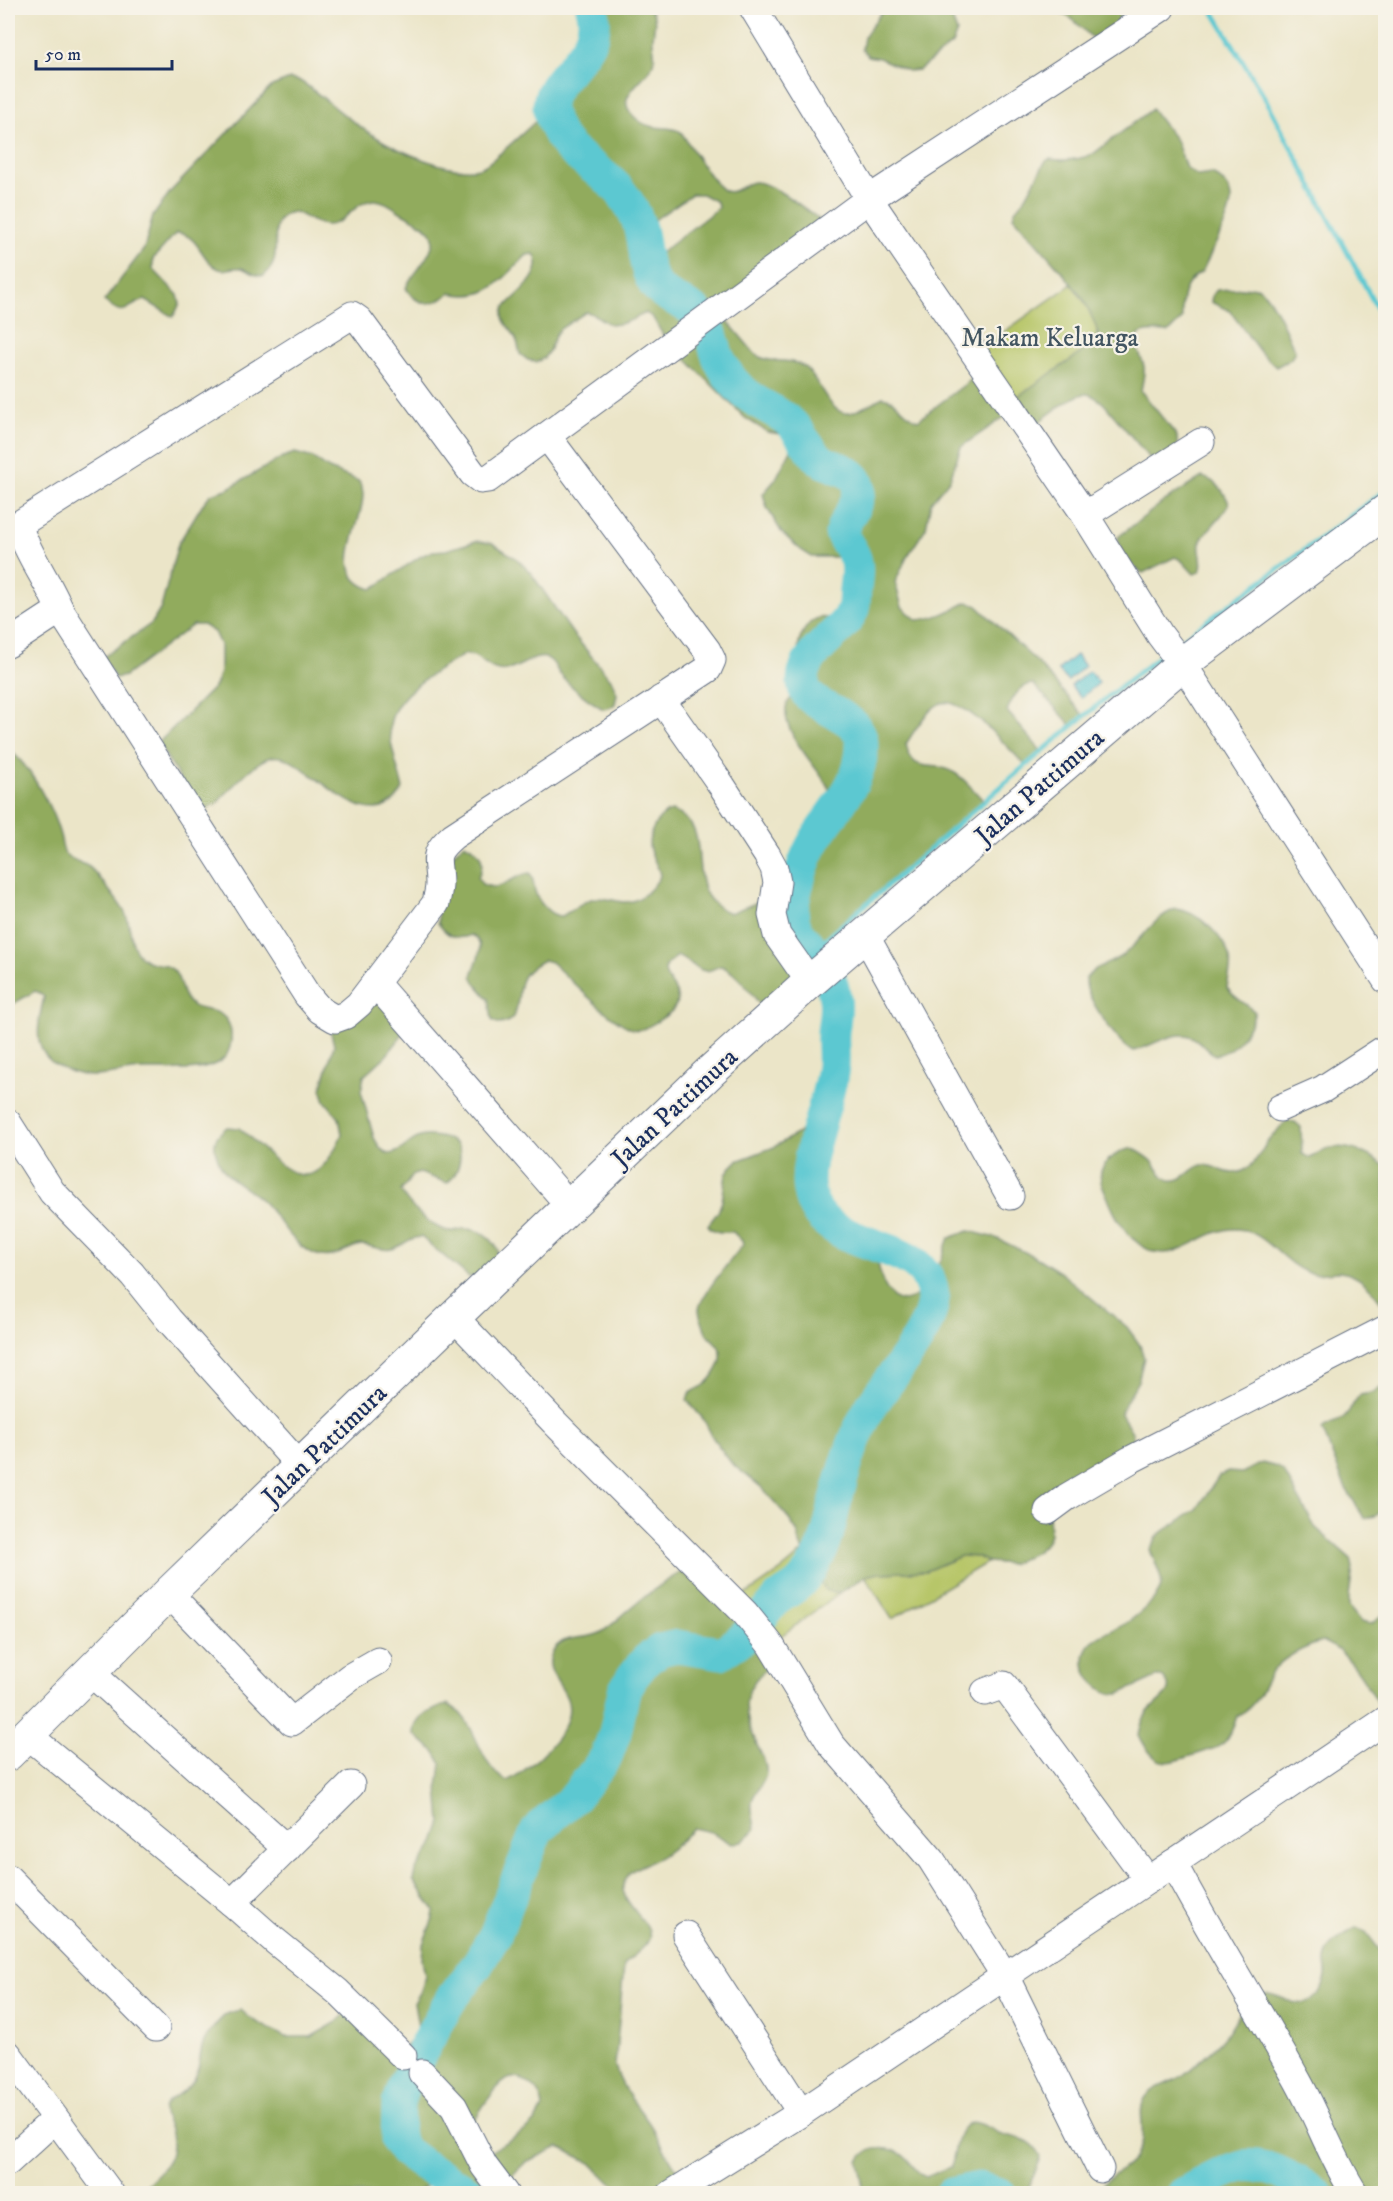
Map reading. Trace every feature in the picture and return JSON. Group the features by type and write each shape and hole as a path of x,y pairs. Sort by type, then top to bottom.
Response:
{"main road":[{"name":"Jalan Pattimura","path":"15,1742 710,1072 863,936 1172,652 1386,511"}],"street":[{"path":"753,8 869,199 1085,515 1386,980"},
{"path":"547,436 707,650 712,660 708,669 453,836 440,847 437,857 439,884 436,903 359,1004 346,1015 334,1019 320,1010 307,995 60,610 13,518 352,315 359,320 473,474 481,480 488,479 869,199 1161,8"},
{"path":"1085,515 1201,442"},
{"path":"8,644 60,610"},
{"path":"661,699 722,786 774,868 777,882 772,915 777,935 788,954 822,972"},
{"path":"863,936 869,942 1010,1196"},
{"path":"375,983 570,1206"},
{"path":"1280,1108 1323,1089 1386,1048"},
{"path":"8,1124 52,1192 132,1274 169,1320 301,1467"},
{"path":"454,1317 556,1424 745,1613 770,1644 831,1744 931,1859 1005,1976 1100,2169"},
{"path":"1048,1511 1067,1497 1130,1460 1386,1329"},
{"path":"170,1592 292,1722 350,1677 378,1661"},
{"path":"90,1672 287,1849"},
{"path":"985,1692 1004,1685 1148,1880"},
{"path":"671,2193 801,2113 1386,1720"},
{"path":"15,1742 35,1741 338,1992 454,2107 484,2166 505,2193"},
{"path":"232,1903 351,1785"},
{"path":"1173,1863 1209,1931 1297,2078 1336,2161 1355,2193"},
{"path":"8,1878 156,2028"},
{"path":"686,1935 801,2113"},
{"path":"8,2054 111,2193"},
{"path":"8,2162 56,2119"}],"green space":[{"path":"592,8 649,8 654,16 654,61 632,90 627,105 631,113 641,122 681,132 708,174 725,191 733,191 755,182 763,183 782,193 830,227 719,311 756,355 761,358 795,363 807,369 829,401 842,412 849,413 861,409 883,397 893,401 918,420 985,369 1008,403 1091,346 1098,334 1084,300 1013,216 1049,159 1071,160 1093,154 1152,109 1176,140 1186,168 1198,176 1212,174 1225,184 1231,196 1228,215 1215,246 1202,272 1191,281 1184,292 1182,319 1169,332 1142,333 1136,341 1144,366 1141,391 1177,436 1178,456 1159,469 1104,404 1087,394 1066,402 1027,431 1013,411 961,447 950,479 931,502 926,528 907,557 895,582 902,607 917,620 937,616 967,602 976,605 1038,663 1084,716 1072,726 1033,684 1020,690 1007,711 1041,751 1025,765 986,726 962,708 951,703 942,703 932,709 906,744 909,754 917,763 954,772 984,801 812,950 795,928 792,915 793,900 803,867 819,835 836,811 829,788 789,728 786,708 790,699 805,689 798,656 803,632 810,623 818,618 827,618 843,625 854,607 857,565 844,557 812,557 782,533 767,508 763,494 775,480 793,446 791,438 787,435 767,432 745,418 688,361 670,347 653,318 646,313 625,323 614,324 586,312 560,329 544,358 537,362 528,360 520,354 516,339 504,320 503,312 533,276 537,261 534,254 527,255 502,280 485,291 463,295 450,293 438,301 421,302 406,288 430,250 433,236 420,223 377,200 360,205 331,225 317,223 295,212 282,217 276,228 274,261 264,276 255,275 242,268 219,269 208,260 190,238 176,233 153,259 153,269 178,295 180,304 173,317 145,300 122,311 104,301 144,249 153,216 170,192 272,86 290,79 300,81 345,116 383,141 412,155 444,166 473,169 489,163 549,108 555,89 578,60 589,41 594,19","holes":["692,194 702,194 717,202 718,208 646,264 640,230"]},
{"path":"884,8 948,8 957,32 952,44 919,70 908,71 879,58 868,56 862,49 864,37"},
{"path":"1053,8 1120,8 1117,37 1102,47 1072,19"},
{"name":"Makam Keluarga","path":"1072,284 1095,320 1097,332 1094,341 1091,346 1008,403 974,353"},
{"path":"1257,287 1269,298 1295,351 1291,359 1276,367 1260,352 1230,311 1211,302 1212,295 1217,290"},
{"path":"295,453 313,458 329,469 359,481 363,492 362,506 349,561 351,573 358,582 372,589 421,556 433,551 446,550 476,541 492,543 516,558 531,573 573,634 612,681 617,694 615,704 603,709 591,702 568,683 547,658 533,659 513,668 498,670 474,656 465,654 417,685 406,695 392,717 390,737 403,789 388,805 372,809 354,804 301,767 285,759 271,757 257,764 215,805 206,809 197,807 158,743 215,686 220,672 220,645 214,632 203,625 193,625 125,676 115,678 102,658 152,623 161,608 178,544 211,494 227,489 283,457"},
{"path":"1202,477 1219,487 1229,503 1202,538 1200,572 1194,574 1175,557 1143,573 1138,570 1123,553 1118,537 1163,502"},
{"path":"8,750 24,765 40,788 57,825 65,854 89,867 123,909 134,946 140,956 149,962 170,967 178,978 185,997 192,1005 218,1013 225,1018 230,1029 231,1042 224,1058 219,1062 192,1070 142,1070 98,1076 79,1074 54,1064 41,1048 38,1030 44,997 40,993 35,991 8,1007"},
{"path":"672,811 687,819 694,831 705,891 714,903 730,913 758,902 763,903 810,982 770,1018 742,982 728,970 721,966 708,971 702,970 678,956 665,968 665,974 677,996 676,1005 658,1021 637,1030 628,1027 605,1011 551,962 544,960 523,978 517,1008 511,1019 499,1024 492,1020 489,999 472,976 479,954 479,943 471,935 452,936 438,923 438,870 464,843 478,853 482,861 478,877 482,884 495,887 530,873 539,900 549,911 558,916 595,898 629,902 645,894 660,876 650,850 650,838 654,826 662,816"},
{"path":"1176,909 1193,915 1217,934 1230,959 1227,988 1255,1012 1241,1039 1223,1053 1215,1055 1195,1039 1186,1035 1171,1037 1133,1051 1120,1041 1107,1024 1087,990 1086,978 1090,973 1126,953 1152,925"},
{"path":"375,983 404,1031 386,1056 364,1076 361,1091 374,1138 380,1148 388,1154 397,1152 416,1139 425,1136 445,1138 457,1145 460,1153 459,1164 455,1175 447,1183 420,1173 413,1175 401,1191 415,1210 436,1226 452,1231 475,1230 492,1241 498,1250 494,1261 477,1277 469,1277 421,1237 413,1238 392,1249 383,1250 361,1245 332,1256 311,1253 295,1241 262,1201 234,1181 223,1170 219,1162 215,1148 218,1135 227,1127 239,1128 281,1165 294,1173 306,1175 318,1171 330,1157 342,1134 339,1118 325,1101 321,1089 334,1045 330,1029"},
{"path":"1287,1121 1295,1122 1301,1127 1302,1153 1309,1158 1326,1149 1342,1147 1372,1157 1385,1166 1385,1307 1361,1280 1354,1276 1340,1272 1318,1274 1304,1271 1253,1233 1235,1229 1225,1230 1184,1248 1163,1253 1143,1247 1134,1240 1113,1211 1100,1175 1106,1163 1120,1152 1133,1148 1150,1159 1163,1176 1170,1180 1179,1179 1202,1165 1229,1173 1240,1172 1254,1162 1268,1141"},
{"path":"801,1131 808,1131 817,1137 809,1177 812,1201 818,1213 826,1223 839,1232 874,1246 883,1282 889,1293 896,1299 903,1301 917,1295 930,1281 949,1238 969,1231 996,1238 1060,1272 1127,1327 1140,1345 1144,1358 1138,1381 1121,1414 1132,1432 1135,1444 1049,1511 1050,1534 1046,1543 1036,1552 1011,1564 961,1556 926,1571 879,1573 865,1576 841,1592 834,1593 826,1590 812,1571 798,1540 798,1533 786,1515 761,1487 732,1464 713,1438 704,1420 687,1400 690,1394 712,1378 721,1359 719,1347 706,1332 699,1312 700,1304 717,1277 743,1245 733,1232 716,1231 708,1225 718,1212 722,1201 726,1174 737,1161 774,1147"},
{"path":"1385,1384 1385,1441 1378,1447 1378,1450 1385,1456 1385,1507 1376,1516 1364,1518 1345,1487 1322,1429 1345,1416 1360,1395 1372,1393"},
{"path":"1262,1463 1277,1467 1284,1472 1315,1527 1351,1559 1353,1568 1349,1607 1361,1622 1371,1624 1385,1614 1385,1713 1351,1663 1343,1654 1323,1641 1293,1654 1277,1666 1257,1699 1237,1716 1230,1735 1222,1745 1181,1759 1160,1761 1150,1753 1139,1736 1145,1716 1167,1692 1167,1682 1162,1677 1156,1677 1119,1694 1109,1693 1092,1681 1084,1665 1085,1654 1092,1641 1128,1622 1154,1599 1160,1589 1161,1580 1150,1549 1158,1536 1197,1509 1219,1476 1228,1472 1242,1473"},
{"path":"803,1551 812,1571 834,1593 841,1592 770,1644 735,1602 779,1572"},
{"path":"961,1556 978,1557 988,1562 892,1619 865,1576 879,1573 926,1571"},
{"path":"697,1564 779,1659 758,1677 748,1695 746,1705 750,1729 766,1768 764,1781 752,1802 755,1830 744,1840 732,1844 711,1832 693,1828 662,1856 630,1873 623,1886 628,1902 646,1925 649,1939 624,1966 615,2066 625,2089 681,2176 671,2193 621,2193 591,2163 559,2147 526,2162 505,2182 490,2153 534,2123 543,2107 535,2089 519,2078 512,2078 506,2080 493,2093 467,2132 505,2193 437,2193 430,2184 416,2194 136,2194 169,2159 172,2141 164,2108 172,2098 186,2089 193,2081 198,2069 203,2042 227,2014 241,2010 251,2019 285,2037 311,2037 337,2022 353,2006 396,2050 417,2038 418,2027 414,2003 422,1989 425,1975 422,1960 423,1944 434,1910 413,1880 415,1871 433,1845 441,1822 438,1787 441,1763 435,1752 414,1734 417,1723 425,1715 447,1704 466,1720 489,1765 497,1774 507,1781 516,1776 538,1759 558,1737 565,1725 568,1702 550,1666 552,1653 556,1646 567,1640 600,1633 655,1589"},
{"path":"1356,1928 1366,1932 1385,1957 1385,2193 1096,2194 1103,2184 1126,2167 1135,2157 1142,2141 1141,2112 1147,2095 1186,2073 1207,2055 1217,2046 1243,2010 1256,1997 1270,1994 1298,2003 1312,2000 1324,1983 1325,1959 1329,1949 1342,1936"},
{"path":"972,2122 999,2133 1023,2139 1037,2149 1041,2156 1029,2186 1029,2190 1033,2193 858,2193 862,2191 863,2182 859,2162 867,2152 887,2149 900,2153 926,2177 951,2167 959,2135"}],"water":[{"path":"1076,655 1085,666 1068,681 1058,670"},
{"path":"1089,671 1099,683 1081,698 1071,686"}],"waterway":[{"path":"472,2194 423,2165 404,2151 397,2141 398,2103 404,2084 448,2004 477,1965 495,1935 537,1830 575,1797 606,1757 615,1733 624,1691 633,1676 646,1660 660,1650 677,1646 721,1653 743,1638 774,1603 799,1584 809,1572 825,1542 854,1442 870,1408 926,1325 933,1298 928,1277 914,1263 896,1253 852,1237 832,1226 817,1212 808,1182 811,1154 832,1072 836,1002 824,965 798,932 792,912 807,855 852,784 861,759 862,745 859,733 852,724 811,698 805,690 803,679 810,659 841,627 853,609 857,565 841,533 856,502 858,483 848,472 819,458 792,424 750,397 732,380 719,359 705,321 693,309 663,292 652,280 640,226 625,198 607,178 569,148 556,129 549,109 551,95 591,38 594,24 592,8"},
{"path":"1211,8 1266,100 1386,325"},
{"path":"1176,644 1386,490"},
{"path":"812,950 1030,762 1118,688 1164,653"},
{"path":"1183,2194 1204,2182 1243,2166 1272,2170 1317,2194"},
{"path":"951,2194 979,2188 1000,2194"}]}
